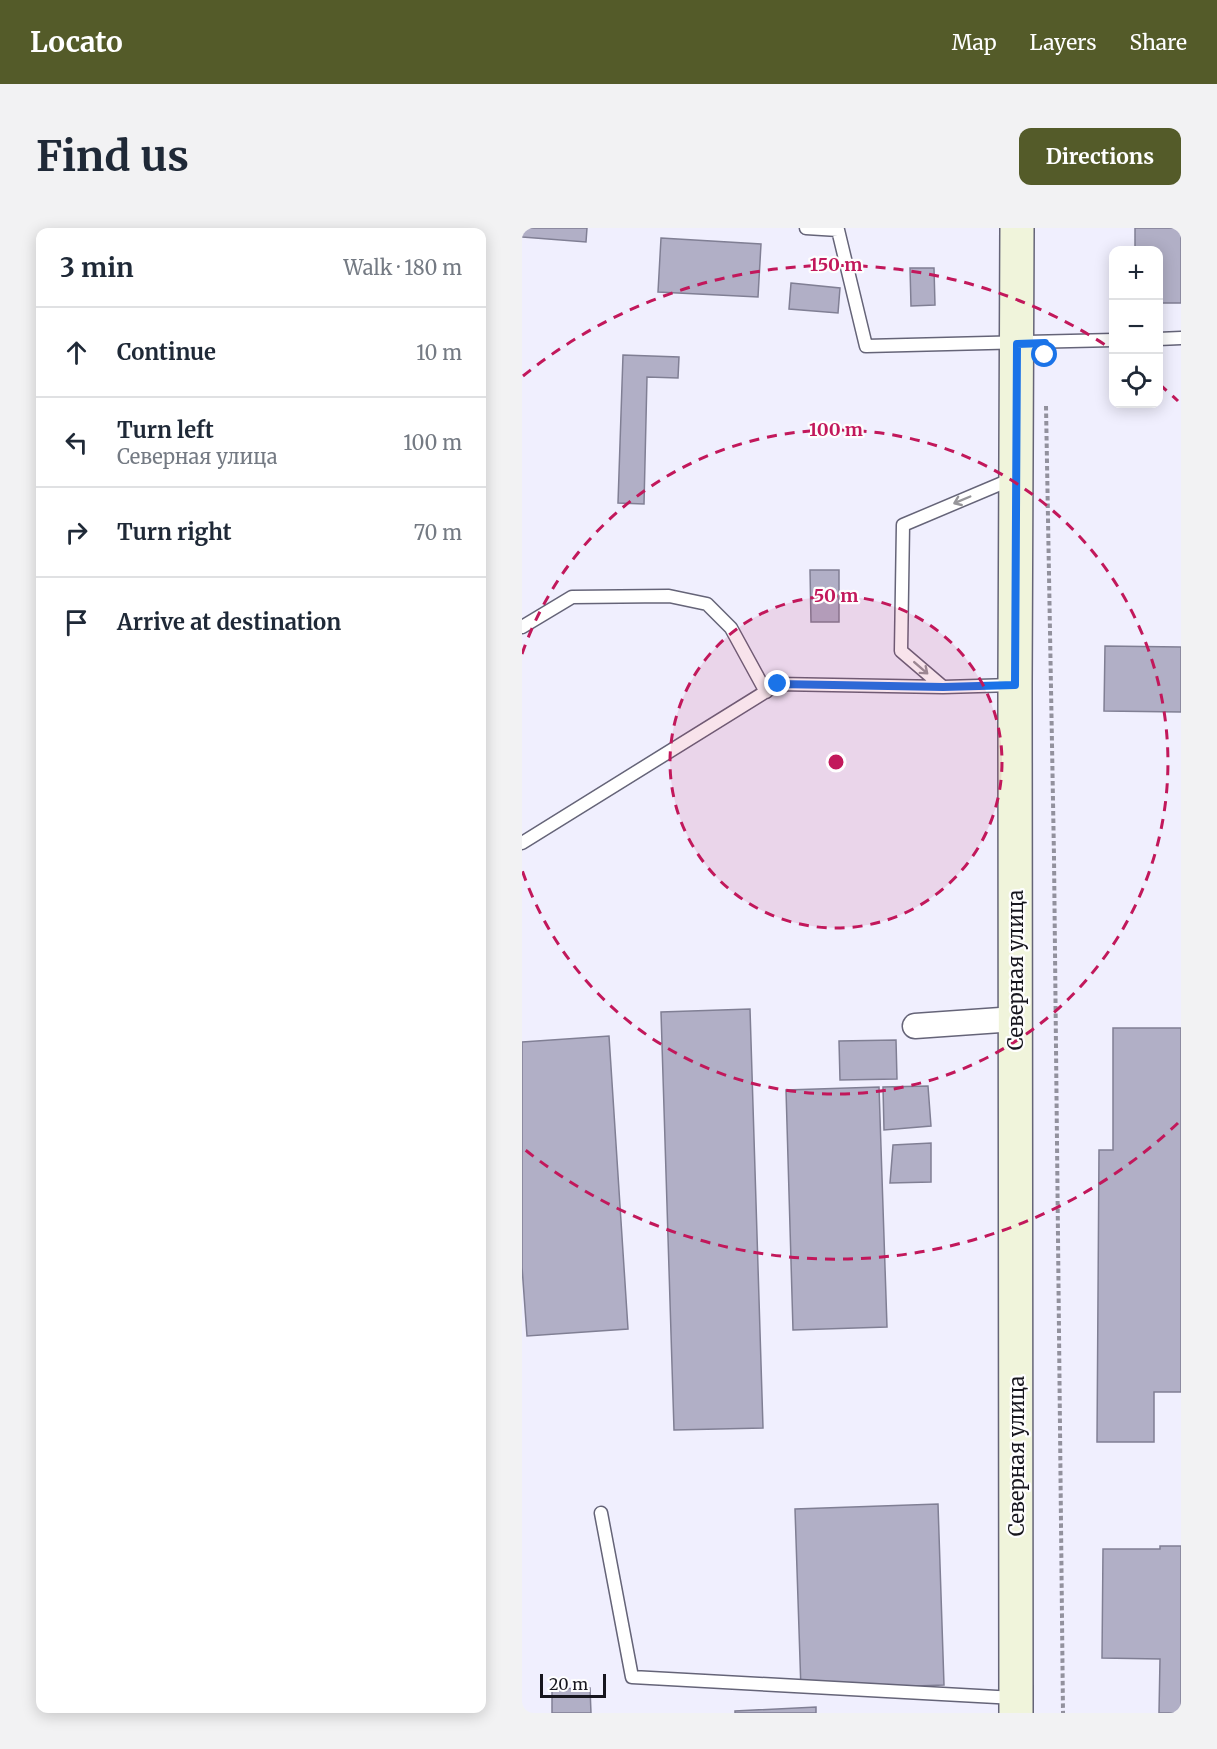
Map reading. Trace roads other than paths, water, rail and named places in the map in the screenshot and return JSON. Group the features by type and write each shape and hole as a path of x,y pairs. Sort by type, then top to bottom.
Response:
{"main road":[{"name":"Северная улица","path":"1016,1706 1017,228"}],"street":[{"path":"915,1026 1015,1019"}],"lane":[{"path":"806,228 838,230 866,346 1109,340"},
{"path":"1163,339 1181,338"},
{"path":"943,687 901,651 903,525 1016,477"},
{"path":"522,627 572,597 669,596 707,604 731,628 766,692"},
{"path":"522,843 778,684 943,687 1015,685"},
{"path":"601,1513 632,1677 1016,1706"}]}
